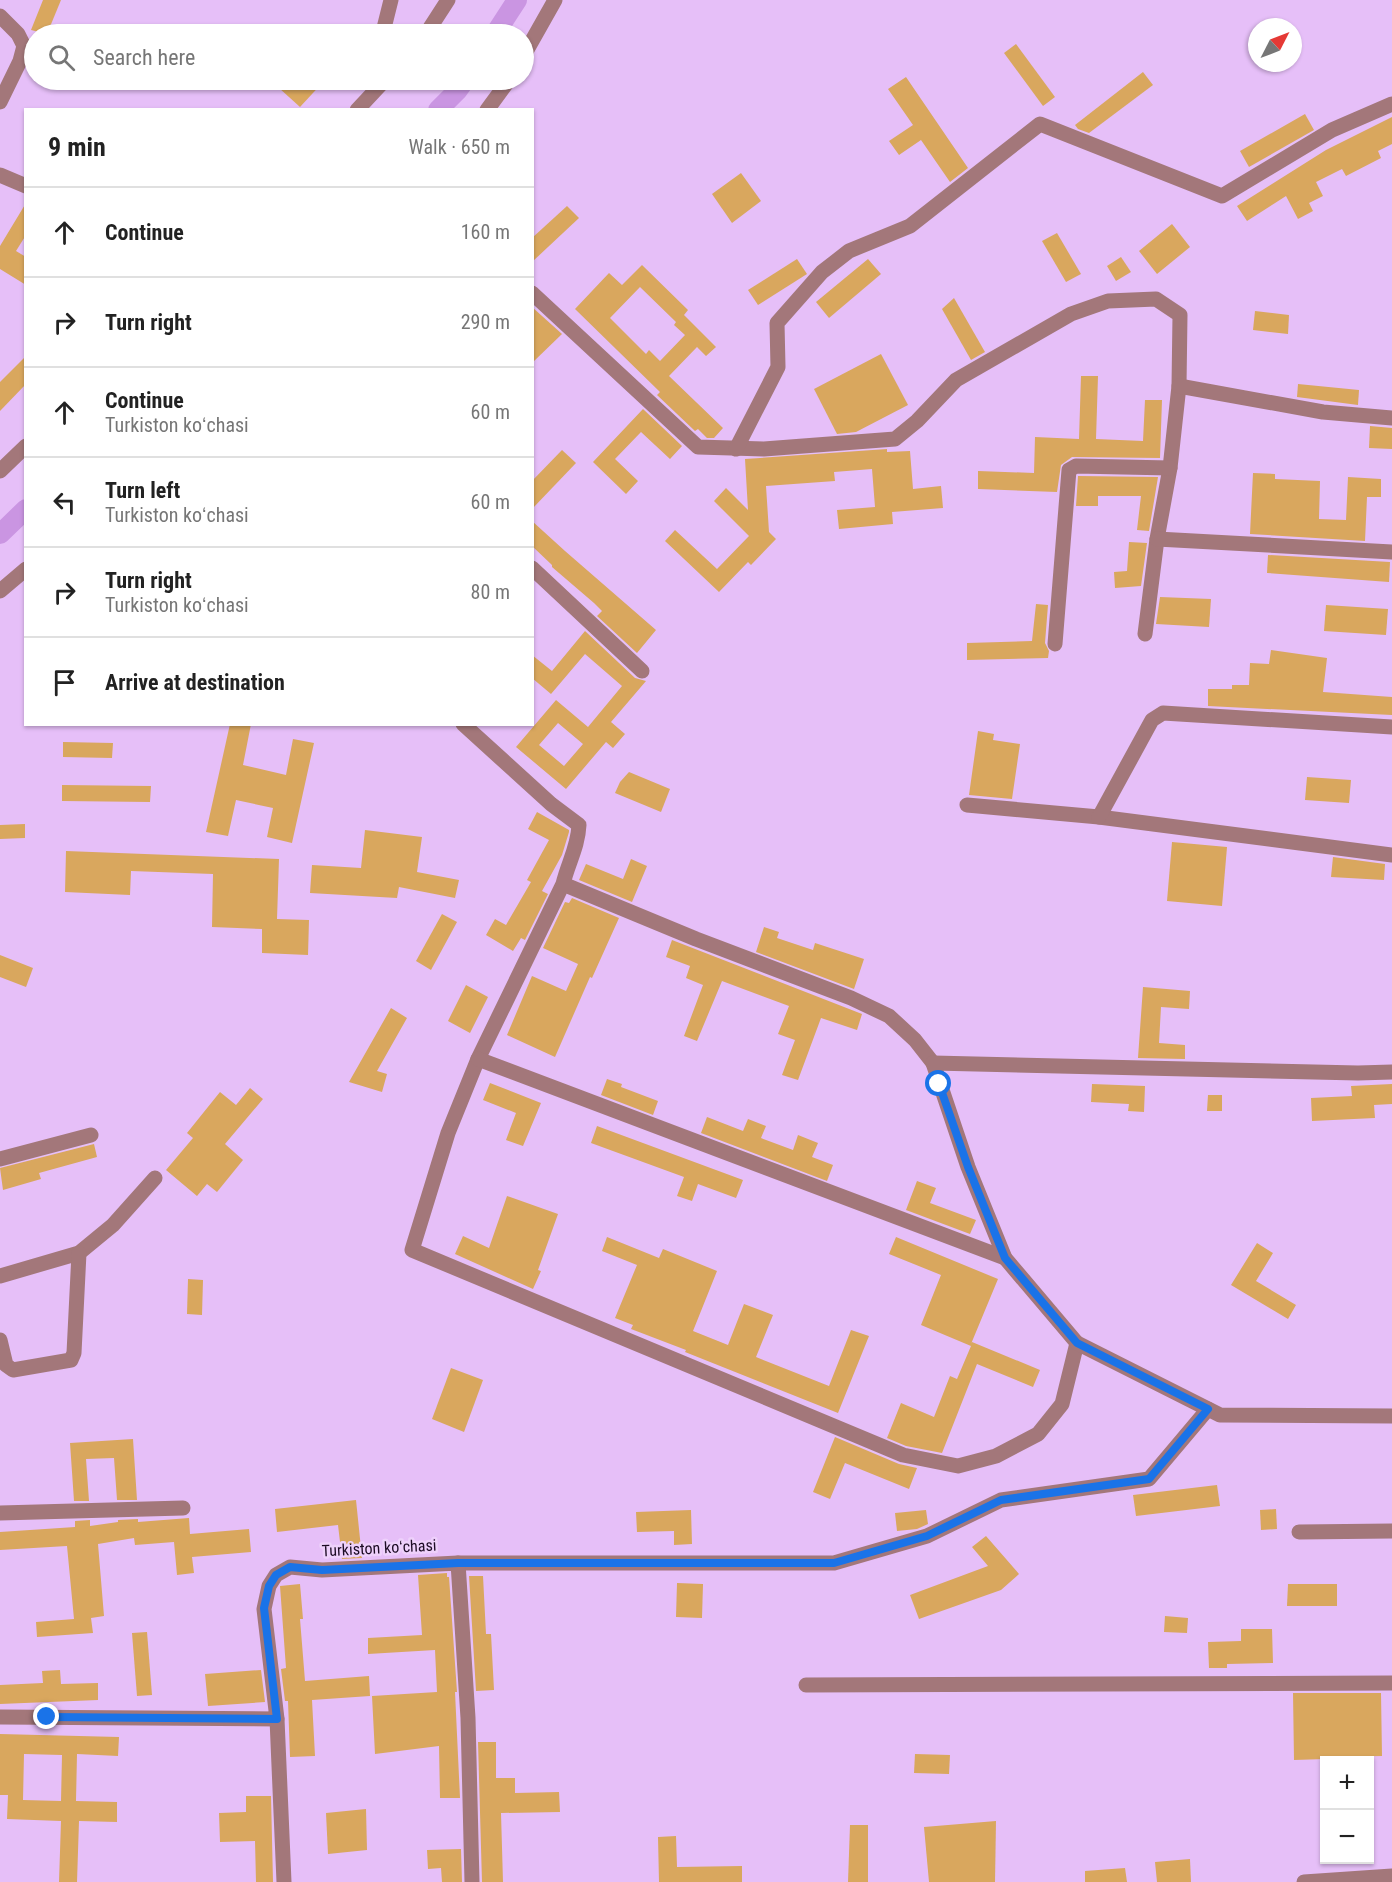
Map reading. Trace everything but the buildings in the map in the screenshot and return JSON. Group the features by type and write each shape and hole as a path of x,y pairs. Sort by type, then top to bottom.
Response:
{"street":[{"path":"385,24 391,0"},
{"path":"432,24 448,0"},
{"path":"534,37 555,0"},
{"path":"0,15 18,34 24,46 20,61 0,102"},
{"path":"359,108 376,90"},
{"path":"488,108 502,90"},
{"path":"736,449 778,367 777,323 822,272 849,251 910,226 1040,124 1222,196 1332,130 1392,104"},
{"path":"0,175 24,185"},
{"path":"534,295 698,447 736,449 895,439 917,421 956,380 1071,314 1108,301 1156,298 1180,315 1179,386 1170,468 1157,539 1145,634"},
{"path":"1179,386 1323,412 1392,418"},
{"path":"0,471 24,448"},
{"path":"1055,644 1070,470 1076,466 1170,468"},
{"path":"1157,539 1392,552"},
{"path":"534,570 642,671"},
{"path":"0,591 24,571"},
{"path":"1099,817 1152,720 1163,713 1392,727"},
{"path":"465,726 550,804 579,825 579,840 566,870 563,884 478,1059 448,1133 412,1250 903,1455 958,1466 996,1456 1038,1434 1062,1404 1077,1343"},
{"path":"967,805 1099,817 1392,855"},
{"path":"563,884 685,935 861,1002 889,1016 915,1040 933,1063 968,1167 1005,1258 1077,1343 1220,1415 1392,1416"},
{"path":"478,1059 1005,1258"},
{"path":"933,1063 1392,1072"},
{"path":"0,1160 91,1135"},
{"path":"0,1276 79,1253 113,1225 154,1178"},
{"path":"0,1340 6,1365 13,1370 70,1360 74,1353 79,1253"},
{"path":"458,1563 834,1563 927,1536 1001,1500 1149,1479 1208,1409"},
{"path":"0,1513 183,1508"},
{"path":"1299,1532 1392,1531"},
{"name":"Turkiston koʻchasi","path":"284,1882 277,1719 264,1608 269,1586 276,1575 290,1567 322,1570 458,1563 468,1718 472,1882"},
{"path":"806,1685 1392,1683"},
{"path":"0,1717 277,1719"},
{"path":"1304,1882 1392,1876"}],"waterway":[{"path":"501,24 517,0"},
{"path":"440,108 458,90"},
{"path":"0,534 24,511"}],"route":[{"path":"47,1717 277,1719 264,1608 269,1586 276,1575 290,1567 322,1570 458,1563 834,1563 927,1536 1001,1500 1149,1479 1208,1409 1077,1343 1005,1258 968,1167 939,1084"}]}
